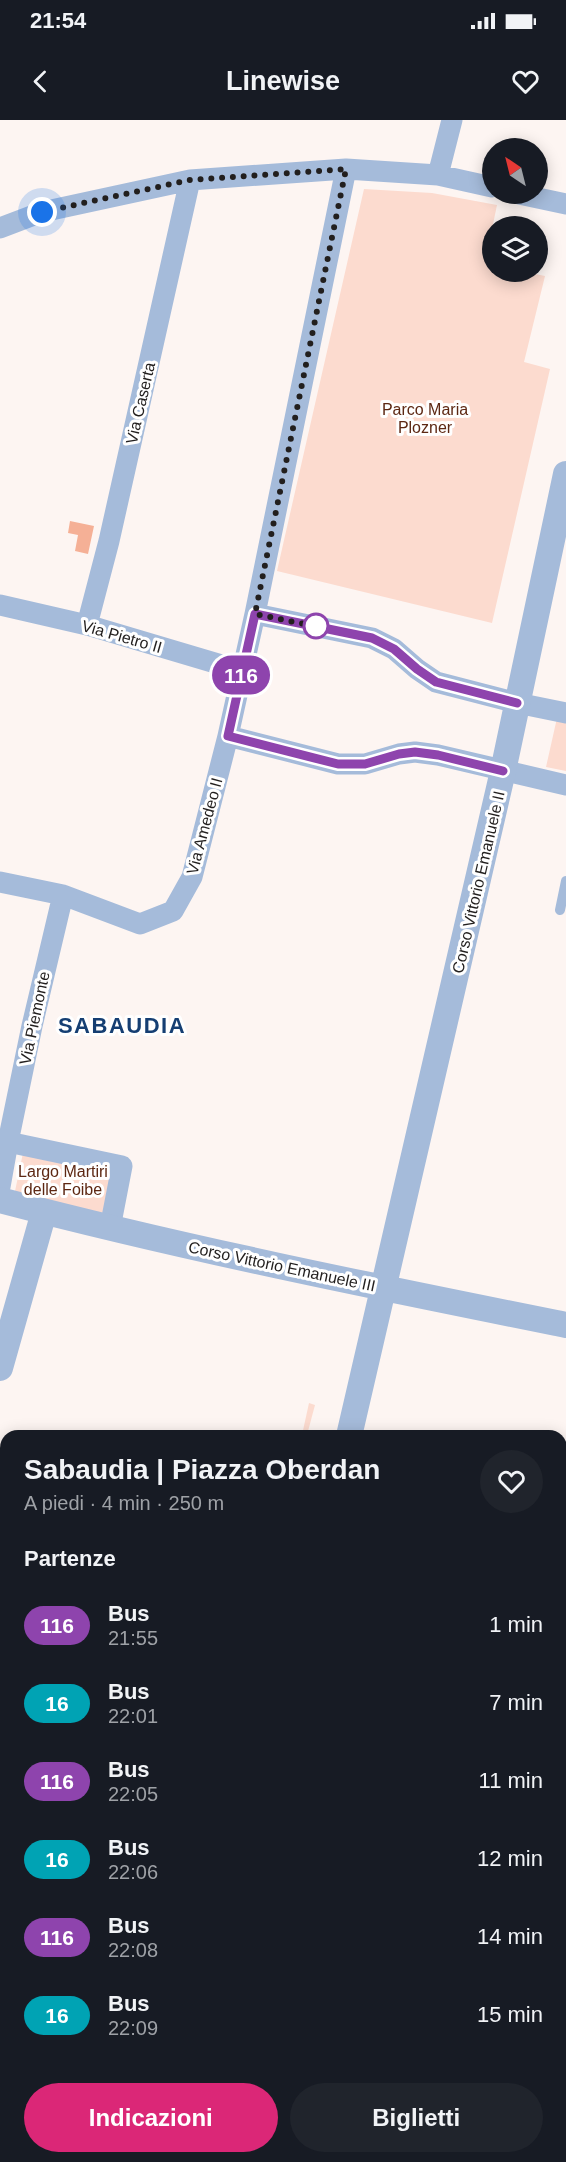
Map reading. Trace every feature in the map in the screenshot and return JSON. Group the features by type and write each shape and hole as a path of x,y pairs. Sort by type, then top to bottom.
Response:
{"street":[{"path":"438,175 452,120"},
{"path":"346,169 255,614 372,638 394,649 436,682 566,713"},
{"path":"0,228 42,212 190,180 346,169 438,175 482,185"},
{"name":"Via Caserta","path":"87,625 109,541 190,180"},
{"path":"548,200 566,204"},
{"name":"Corso Vittorio Emanuele II","path":"350,1430 503,771 566,474"},
{"name":"Via Pietro II","path":"0,605 87,625 242,670"},
{"name":"Via Amedeo II","path":"0,882 63,895 140,924 173,911 192,877 228,736 255,614"},
{"path":"228,736 338,764 365,764 415,752 438,755 566,785"},
{"name":"Via Piemonte","path":"8,1142 63,895"},
{"path":"0,1187 8,1142 122,1166 110,1228"},
{"name":"Corso Vittorio Emanuele III","path":"0,1200 110,1228 383,1288 566,1325"},
{"path":"0,1366 44,1212"}],"lane":[{"path":"560,910 566,881"}],"green space":[{"name":"Parco Maria Plozner","path":"364,189 432,193 497,205 495,216 482,216 482,282 544,282 524,362 550,369 492,623 277,571"},
{"path":"557,718 566,720 566,771 546,767"},
{"name":"Largo Martiri delle Foibe","path":"24,1148 112,1166 103,1213 14,1196"},
{"path":"309,1403 315,1405 308,1430 303,1430"}],"shaded area":[{"path":"70,521 94,526 88,554 75,551 78,535 68,533"}],"bus line":[{"name":"116","path":"503,771 438,755 415,752 407,752 365,764 338,764 228,736 255,614 372,638 387,644 436,682 517,703"}],"district":[{"name":"SABAUDIA","path":"122,1025"}],"route":[{"path":"42,212 190,180 346,169 255,614 319,627 316,626"}]}
